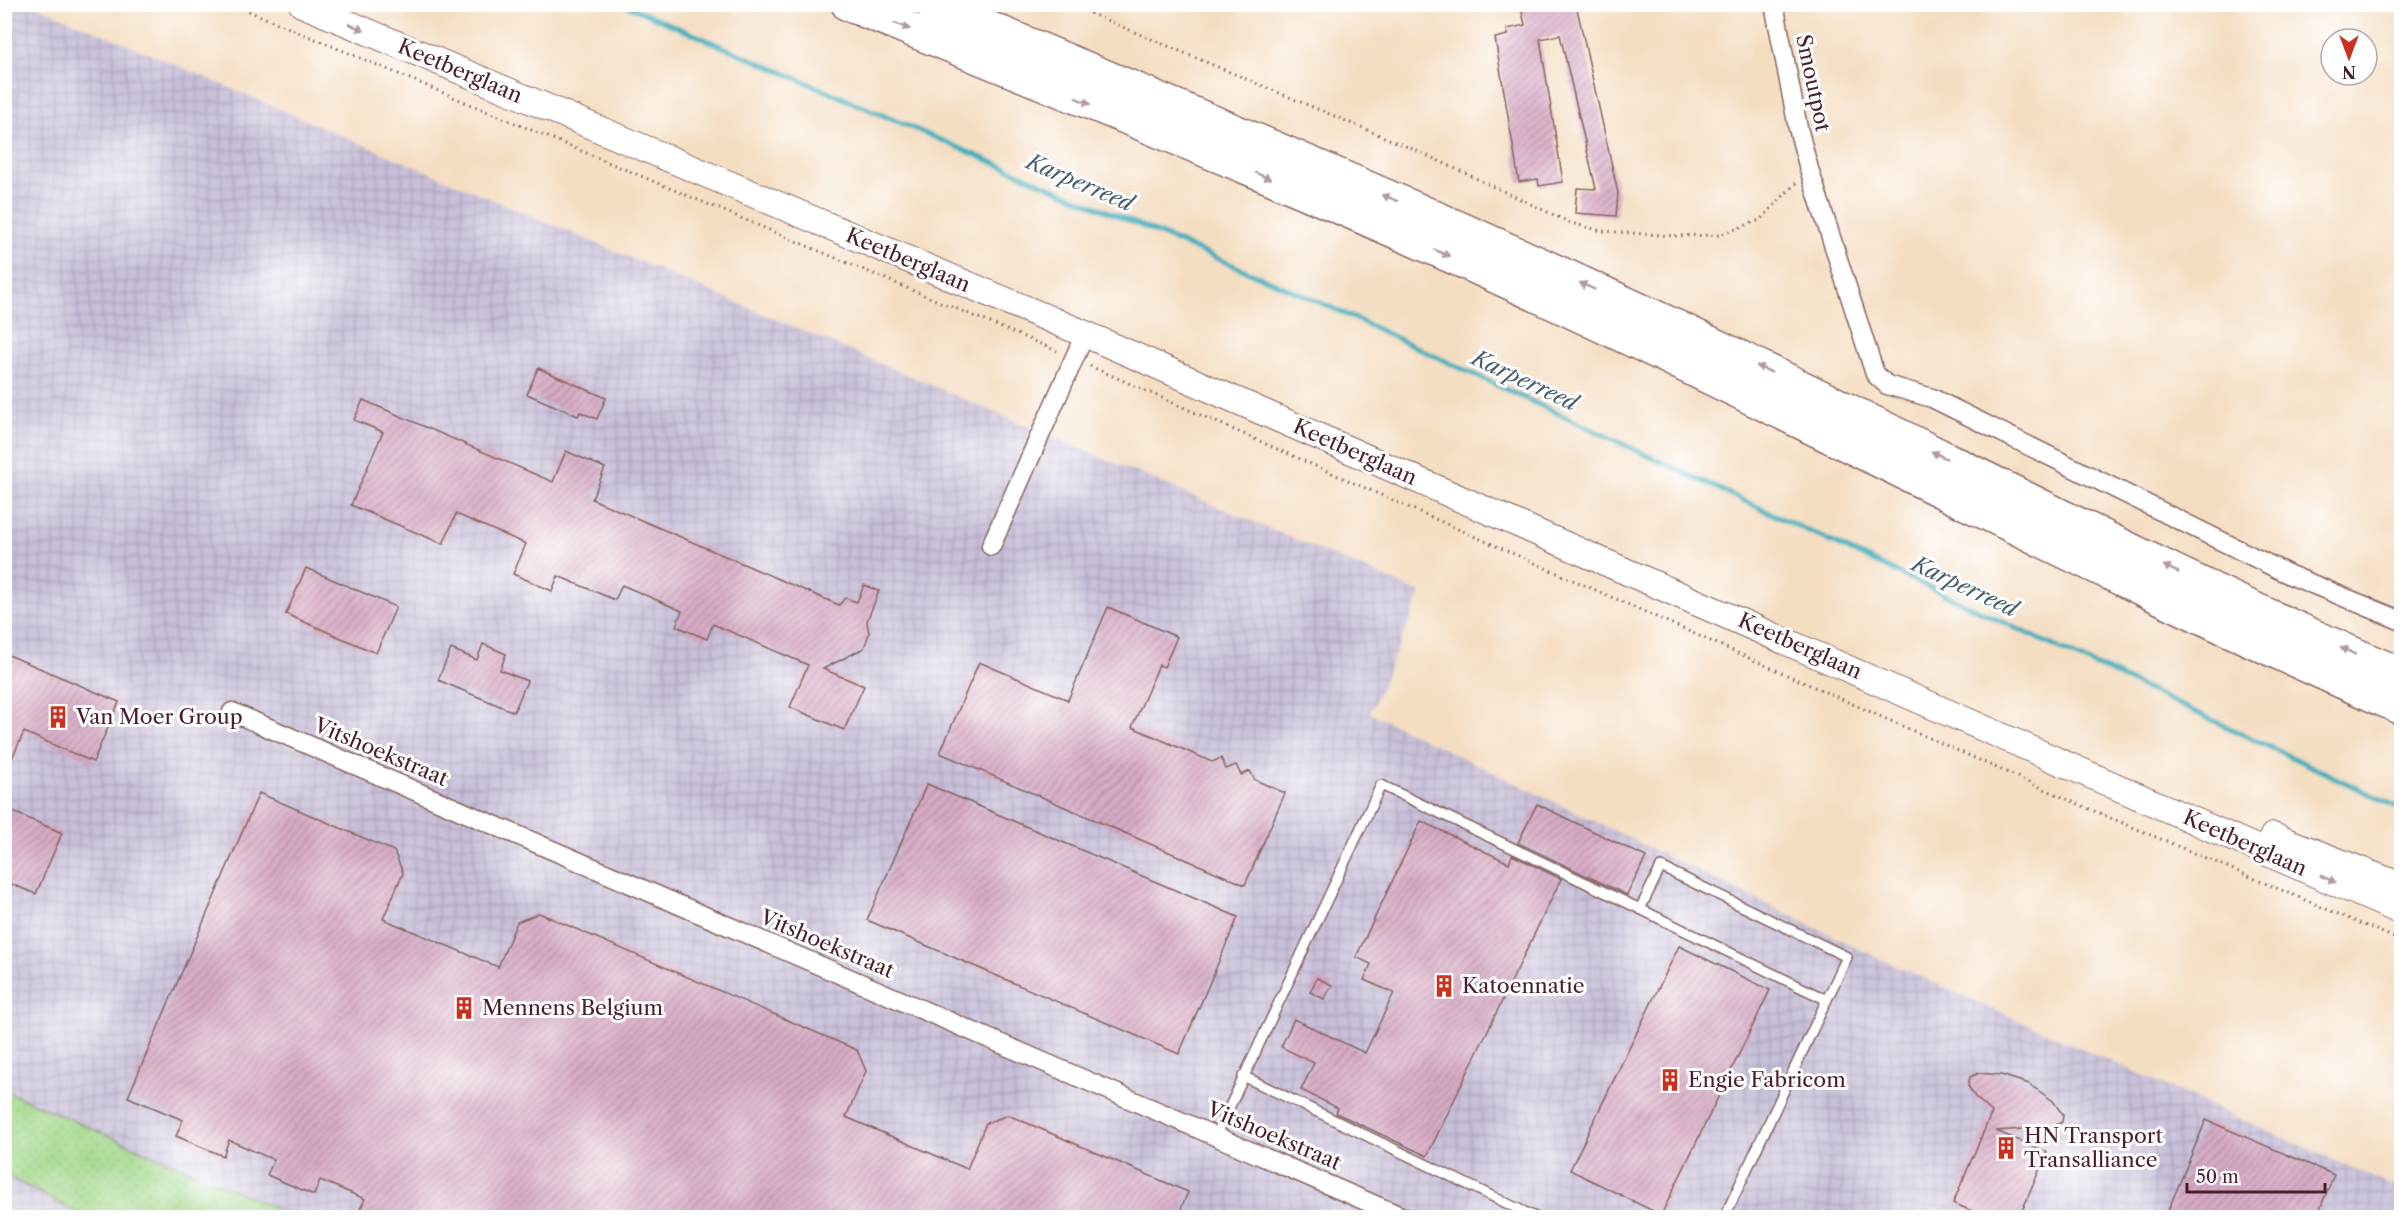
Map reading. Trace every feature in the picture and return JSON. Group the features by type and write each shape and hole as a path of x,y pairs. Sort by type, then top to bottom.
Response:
{"highway":[{"path":"848,4 1269,179 1587,318 2046,543 2402,708"},
{"path":"932,4 1488,240 1672,325 2225,595 2402,675"}],"main road":[{"name":"Keetberglaan","path":"302,4 1085,334 2402,912"},
{"name":"Keetberglaan","path":"348,4 1090,318 2295,846 2402,886"}],"street":[{"name":"Smoutpot","path":"1774,4 1798,128 1809,169 1875,374 1887,385 1932,398 2290,575 2402,621"},
{"path":"991,546 1085,334"},
{"name":"Vitshoekstraat","path":"232,712 1405,1218"}],"lane":[{"path":"1216,1136 1381,785 1827,1000"},
{"path":"1641,909 1661,867 1847,957 1724,1218"},
{"path":"1243,1076 1537,1218"}],"path":[{"path":"231,4 1074,359 2074,803 2402,941"},
{"path":"1068,4 1422,153 1571,223 1602,231 1675,236 1719,236 1760,220 1809,169"}],"shaded area":[{"path":"32,4 1421,593 1370,713 1876,957 2390,1185 2401,1182 2401,1217 296,1217 5,1091 4,5"},
{"path":"5,1175 86,1217 5,1217"}],"green space":[{"path":"5,1091 296,1217 86,1217 5,1175"}],"building":[{"path":"1520,4 1576,4 1618,193 1616,216 1575,213 1577,188 1596,189 1560,35 1540,39 1563,182 1539,186 1538,179 1519,182 1495,38 1508,35 1507,29 1525,25"},
{"path":"538,368 606,398 597,419 580,412 578,416 527,394"},
{"path":"363,400 553,482 566,451 605,468 592,499 839,605 845,598 857,602 864,585 879,591 867,621 869,634 864,648 823,669 864,686 844,730 790,707 808,665 713,624 707,639 676,626 682,611 622,585 615,600 558,576 552,591 513,574 526,544 456,514 443,544 351,505 383,432 354,420"},
{"path":"306,568 396,607 376,653 286,614"},
{"path":"1108,607 1177,637 1164,667 1159,665 1132,727 1212,762 1221,758 1226,769 1236,765 1241,775 1250,771 1255,780 1285,793 1245,885 940,753 979,662 1068,700"},
{"path":"483,644 506,654 500,670 527,681 514,712 438,680 451,649 477,660"},
{"name":"Van Moer Group","path":"4,653 119,702 93,762 24,732 4,776"},
{"path":"927,784 1238,917 1179,1054 867,920"},
{"name":"Mennens Belgium","path":"259,793 394,851 403,873 383,919 498,967 517,922 539,913 857,1050 866,1071 846,1117 967,1169 986,1123 1008,1115 1188,1192 1177,1218 366,1218 358,1214 365,1199 320,1180 314,1195 267,1175 274,1160 229,1140 223,1156 176,1136 183,1120 128,1097"},
{"path":"1537,804 1646,857 1627,895 1518,843"},
{"path":"4,808 62,833 36,894 4,881"},
{"name":"Katoennatie","path":"1421,821 1509,863 1512,855 1561,879 1427,1156 1336,1113 1338,1108 1301,1090 1314,1063 1281,1047 1294,1019 1365,1053 1394,993 1364,980 1371,964 1356,957"},
{"name":"Engie Fabricom","path":"1679,946 1770,990 1661,1215 1570,1170"},
{"path":"1317,978 1332,985 1324,999 1310,992"},
{"name":"HN Transport Transalliance","path":"1979,1073 2001,1075 2029,1084 2053,1101 2063,1115 2062,1122 2053,1127 1996,1131 2047,1152 2019,1218 1988,1218 1953,1203 1992,1112 1975,1097 1968,1086 1970,1077"},
{"path":"2206,1120 2334,1175 2316,1218 2165,1218"}],"waterway":[{"name":"Karperreed","path":"623,4 1326,305 2402,809"}],"place":[{"name":"Van Moer Group","path":"58,717"},
{"name":"Katoennatie","path":"1444,986"},
{"name":"Mennens Belgium","path":"464,1008"},
{"name":"Engie Fabricom","path":"1670,1080"},
{"name":"HN Transport Transalliance","path":"2006,1148"}]}
